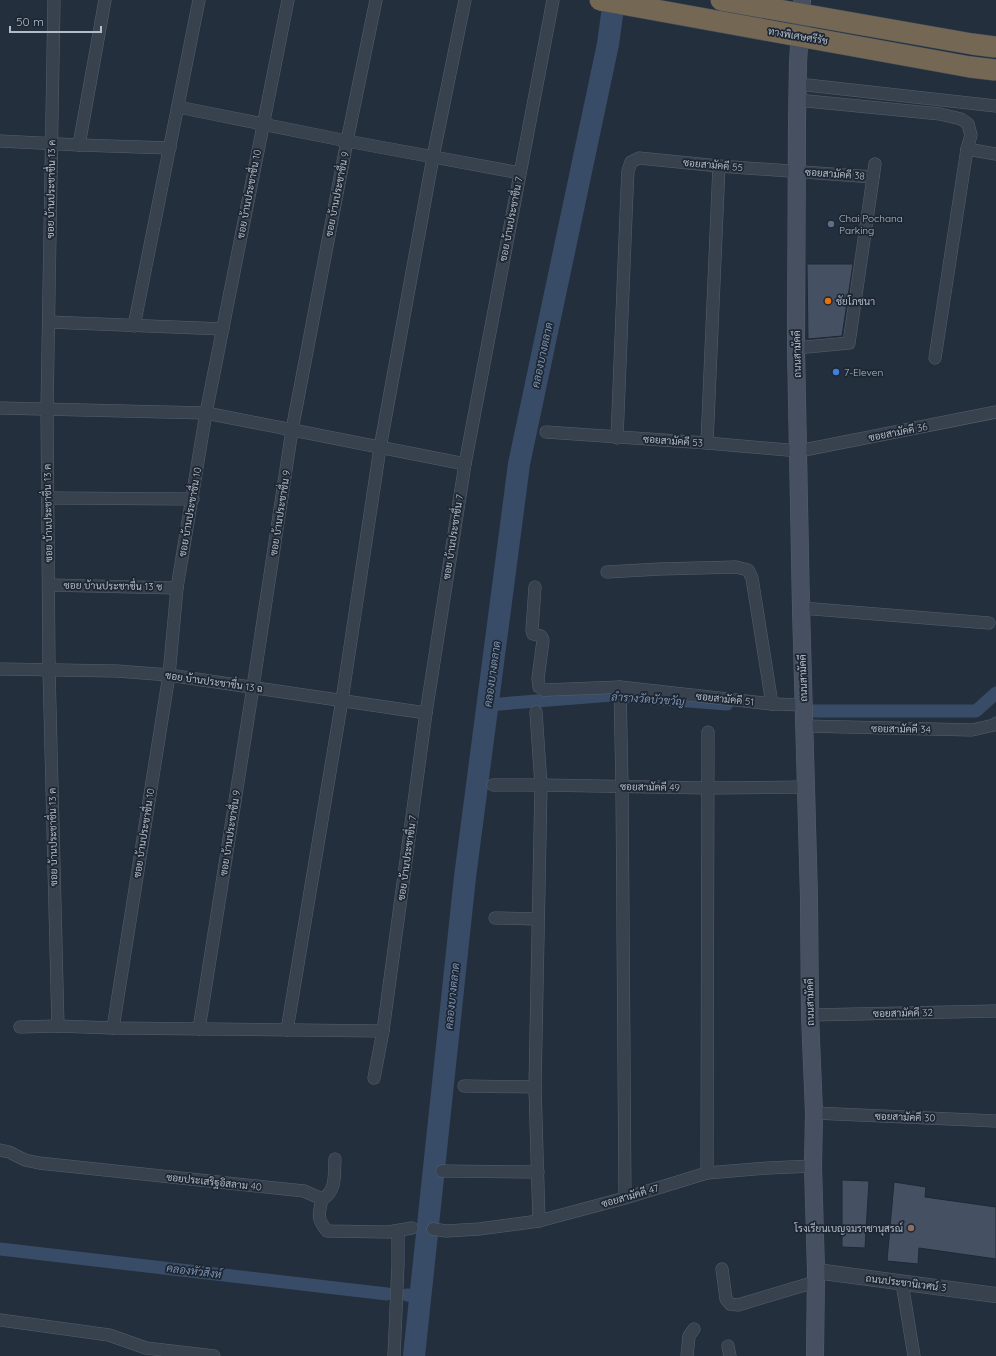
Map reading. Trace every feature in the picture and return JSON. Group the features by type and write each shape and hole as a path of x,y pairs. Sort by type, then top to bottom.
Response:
{"highway":[{"name":"ทางพิเศษศรีรัช","path":"600,0 970,67 996,70"},
{"path":"721,0 996,47"}],"main road":[{"name":"ถนนสามัคคี","path":"802,0 798,92 796,348 809,898 810,1015 814,1113 813,1166 815,1356"}],"street":[{"name":"ซอย บ้านประชาชื่น 13 ค","path":"54,0 47,409 49,669 58,1026"},
{"path":"80,145 105,0"},
{"path":"134,326 200,0"},
{"name":"ซอย บ้านประชาชื่น 10","path":"113,1028 169,674 177,588 193,500 206,413 288,0"},
{"name":"ซอย บ้านประชาชื่น 9","path":"199,1029 292,430 347,141 376,0"},
{"path":"287,1030 342,700 380,448 433,157 465,0"},
{"name":"ซอย บ้านประชาชื่น 7","path":"374,1078 383,1031 426,713 465,464 553,0"},
{"path":"798,92 996,106"},
{"path":"798,92 940,114 961,119 968,124 971,135 967,149 934,358"},
{"path":"178,107 347,141 520,173"},
{"path":"0,141 170,148"},
{"path":"967,149 996,154"},
{"name":"ซอยสามัคคี 55","path":"617,438 628,171 631,162 639,158 797,172"},
{"path":"796,348 849,343 875,164"},
{"path":"707,443 719,166"},
{"name":"ซอยสามัคคี 38","path":"797,172 873,177"},
{"path":"49,322 223,329"},
{"path":"0,408 206,413 465,464"},
{"name":"ซอยสามัคคี 36","path":"799,452 996,412"},
{"name":"ซอยสามัคคี 53","path":"546,432 707,443 799,452"},
{"path":"48,498 193,500"},
{"path":"607,572 736,567 747,569 752,578 772,704"},
{"name":"ซอย บ้านประชาชื่น 13 ช","path":"49,585 177,588"},
{"name":"ซอยสามัคคี 51","path":"535,586 532,630 533,634 541,636 543,640 538,679 541,688 544,690 620,693 804,705"},
{"path":"801,608 989,623"},
{"name":"ซอย บ้านประชาชื่น 13 ฉ","path":"0,669 49,669 169,674 426,713"},
{"path":"620,693 625,1198"},
{"path":"536,712 541,784 536,1087 539,1221"},
{"name":"ซอยสามัคคี 34","path":"805,726 972,730 994,725 996,723"},
{"path":"707,1173 708,732"},
{"name":"ซอยสามัคคี 49","path":"493,785 541,784 708,788 806,787"},
{"path":"495,918 538,919"},
{"name":"ซอยสามัคคี 32","path":"810,1015 996,1011"},
{"path":"20,1027 58,1026 383,1031"},
{"path":"464,1086 536,1087"},
{"name":"ซอยสามัคคี 30","path":"814,1113 996,1121"},
{"name":"ซอยประเสริฐอิสลาม 40","path":"0,1150 39,1164 304,1191 322,1199"},
{"path":"335,1159 332,1190 322,1199 318,1217 321,1224 327,1231 398,1231 412,1228"},
{"name":"ซอยสามัคคี 47","path":"433,1229 446,1231 501,1227 539,1221 625,1198 707,1173 813,1166"},
{"path":"442,1171 538,1172"},
{"path":"394,1356 398,1231"},
{"path":"722,1269 726,1299 730,1304 738,1305 815,1277"},
{"name":"ถนนประชานิเวศน์ 3","path":"815,1277 902,1283 996,1295"},
{"path":"902,1283 914,1356"},
{"path":"0,1320 109,1335 146,1348 214,1356"},
{"path":"687,1356 687,1342 694,1329"}],"building":[{"name":"ชัยโภชนา","path":"807,264 853,264 842,336 808,339"},
{"path":"842,1180 869,1181 865,1248 842,1247"},
{"path":"894,1182 926,1187 925,1197 996,1207 996,1259 919,1248 918,1264 887,1261"}],"waterway":[{"name":"คลองบางตลาด","path":"414,1356 465,877 519,464 608,44 614,0"},
{"name":"ลำรางวัดบัวขวัญ","path":"813,711 976,711 996,693"},
{"name":"ลำรางวัดบัวขวัญ","path":"487,705 612,695 727,704"},
{"name":"คลองหัวสิงห์","path":"0,1249 387,1294"},
{"name":"คลองหัวสิงห์","path":"407,1295 420,1297"}],"place":[{"name":"Chai Pochana Parking","path":"831,224"},
{"name":"ชัยโภชนา","path":"828,301"},
{"name":"7-Eleven","path":"836,372"},
{"name":"โรงเรียนเบญจมราชานุสรณ์","path":"911,1228"}]}
